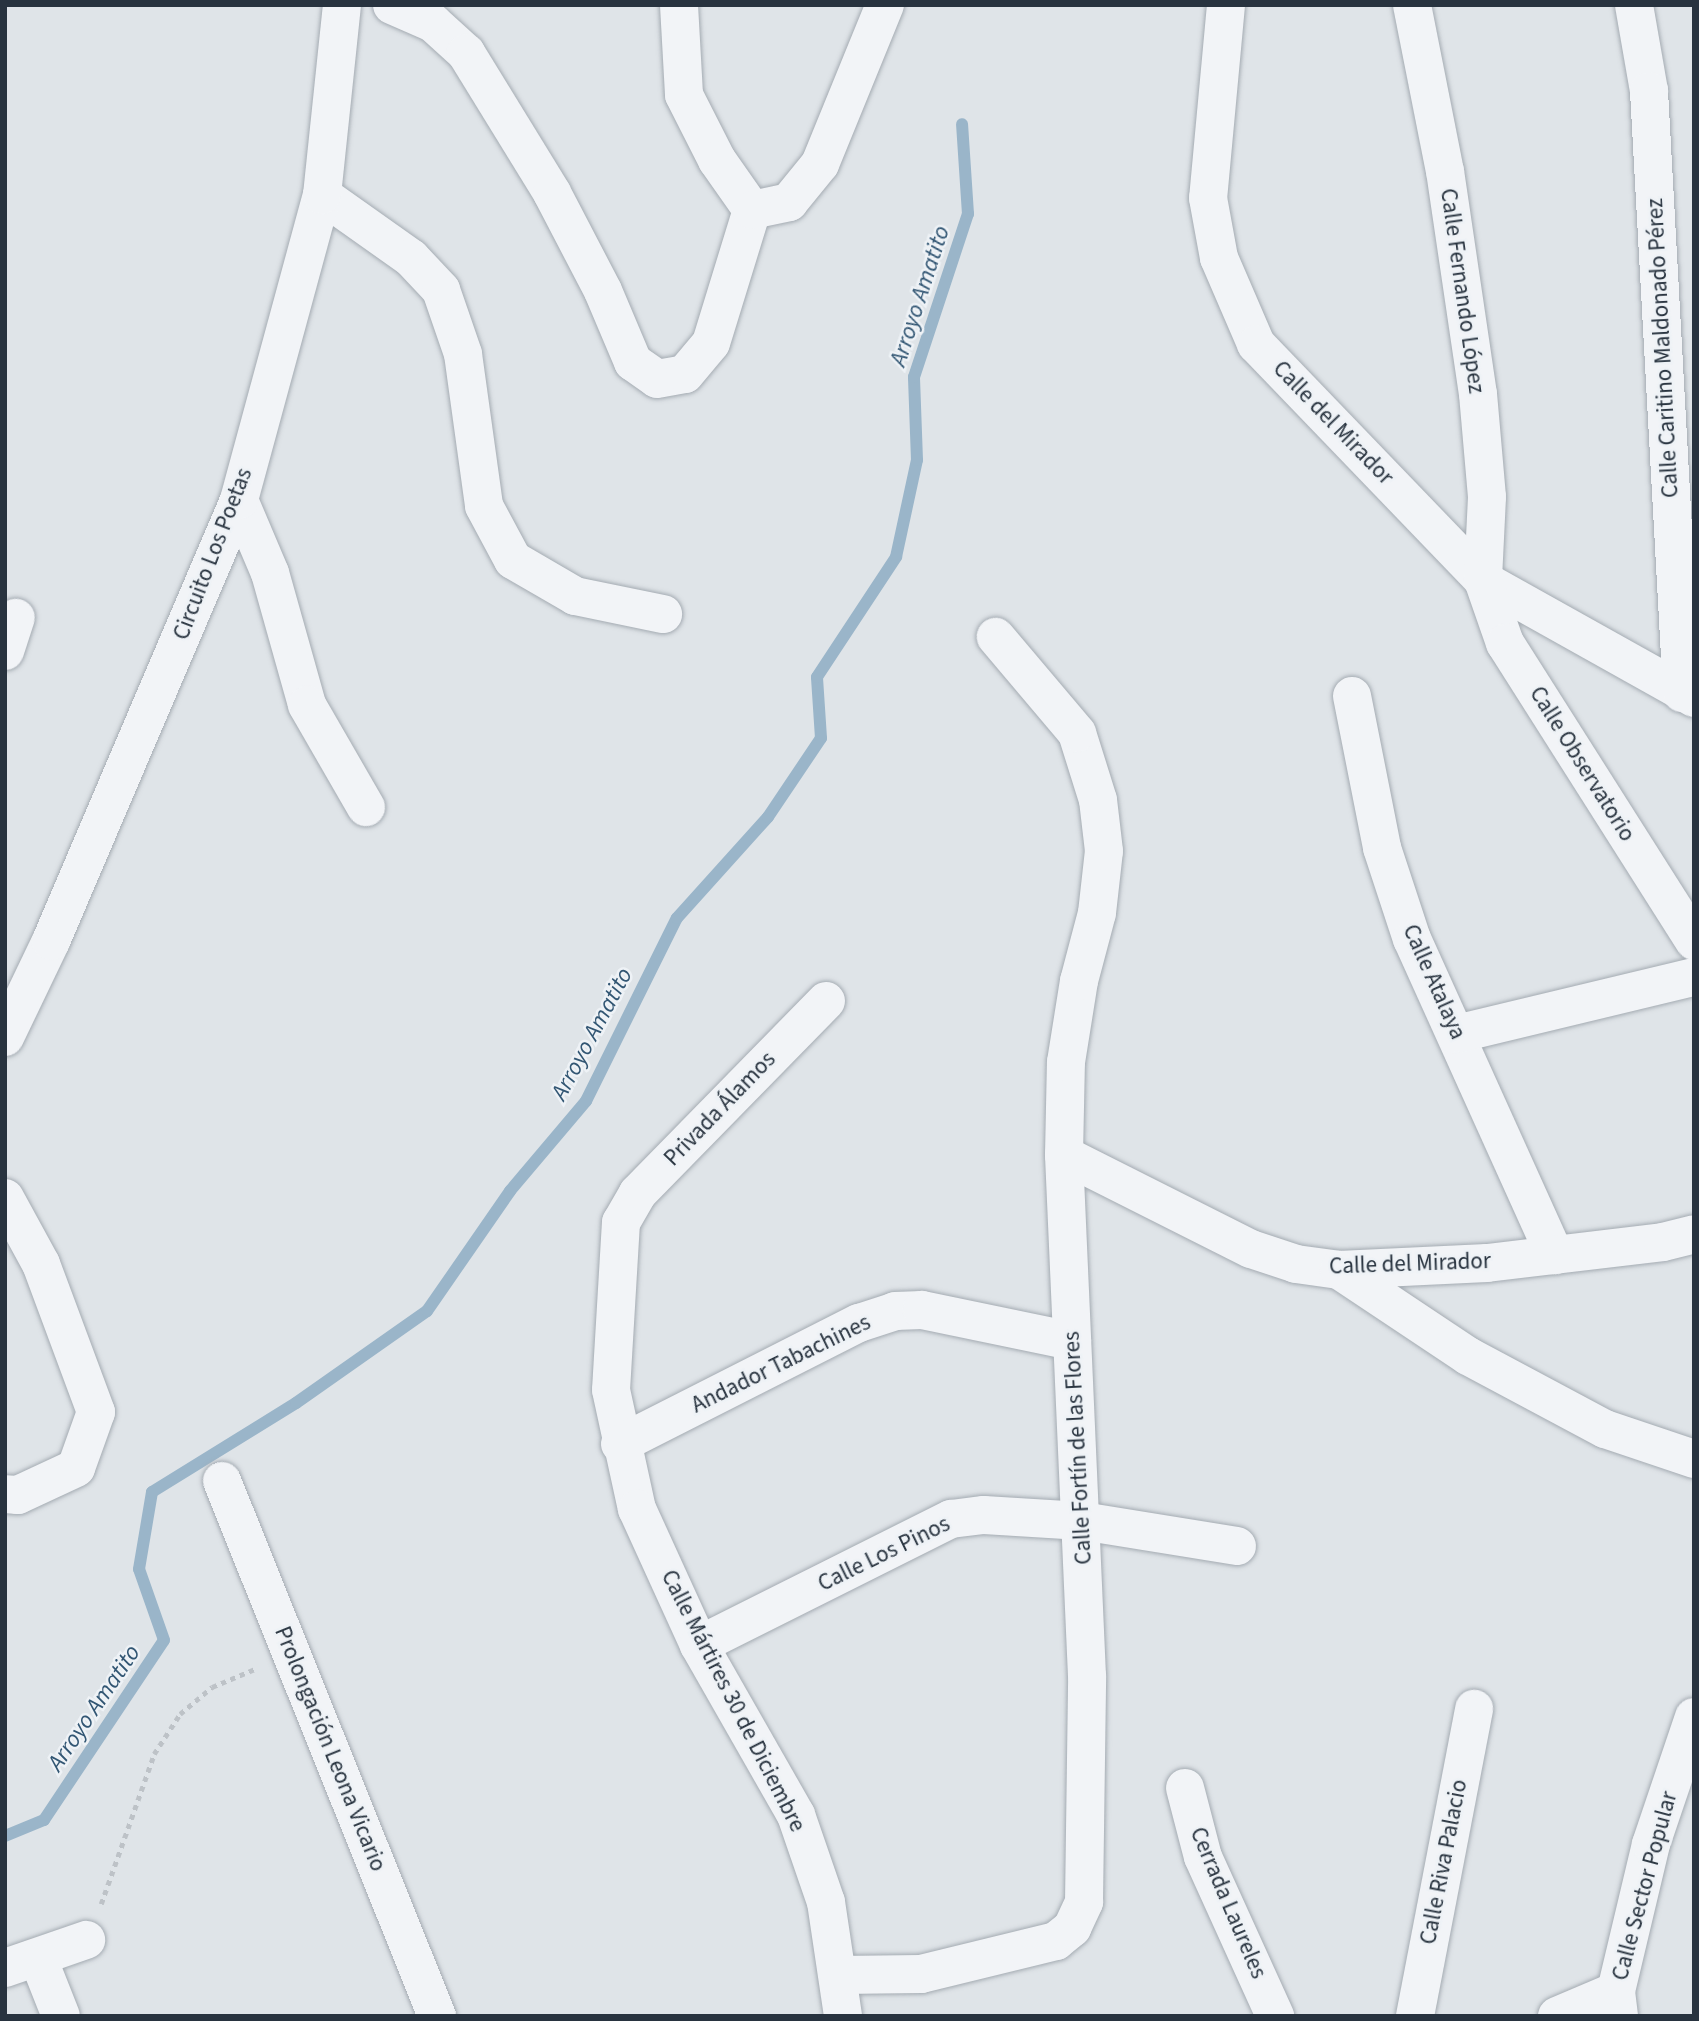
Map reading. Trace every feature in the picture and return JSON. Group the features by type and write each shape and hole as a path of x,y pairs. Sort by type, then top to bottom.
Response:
{"street":[{"name":"Circuito Los Poetas","path":"5,1037 51,941 239,500 322,195 342,5"},
{"path":"392,5 433,23 466,53 552,192 603,291 633,362 657,379 685,374 711,343 752,210"},
{"path":"752,210 789,202 820,164 885,6 892,5"},
{"name":"Calle del Mirador","path":"1226,5 1208,198 1219,258 1256,344 1483,580 1688,695"},
{"name":"Calle Fernando López","path":"1412,5 1445,171 1478,394 1487,497 1483,580"},
{"name":"Calle Caritino Maldonado Pérez","path":"1634,5 1649,91 1688,695"},
{"path":"679,12 684,95 717,160 752,210"},
{"path":"322,195 411,258 441,290 463,354 484,506 513,560 575,596 663,614"},
{"path":"239,500 270,573 307,705 366,807"},
{"name":"Calle Observatorio","path":"1483,580 1505,643 1694,941"},
{"name":"Calle Fortín de las Flores","path":"839,1975 921,1974 1056,1941 1072,1928 1084,1902 1087,1676 1064,1155 1066,1062 1079,981 1097,913 1104,851 1098,800 1077,733 996,637"},
{"name":"Calle Atalaya","path":"1352,696 1382,848 1412,939 1555,1255"},
{"path":"1457,1034 1694,976"},
{"name":"Privada Álamos","path":"621,1222 638,1193 826,1001"},
{"name":"Calle del Mirador","path":"1064,1155 1251,1249 1296,1264 1339,1270 1555,1255 1694,1234"},
{"path":"5,1198 41,1264 96,1412 76,1468 18,1495 5,1494"},
{"name":"Calle Mártires 30 de Diciembre","path":"621,1222 611,1390 620,1444 637,1509 699,1645 796,1815 826,1902 843,2016"},
{"path":"1339,1270 1468,1356 1605,1429 1694,1459"},
{"name":"Andador Tabachines","path":"620,1444 859,1323 895,1311 922,1310 1072,1341"},
{"name":"Prolongación Leona Vicario","path":"222,1481 437,2016"},
{"name":"Calle Los Pinos","path":"699,1645 951,1519 984,1515 1082,1521"},
{"path":"1082,1521 1237,1546"},
{"name":"Calle Riva Palacio","path":"1415,2016 1474,1709"},
{"name":"Calle Sector Popular","path":"1618,2004 1651,1844 1694,1717"},
{"name":"Cerrada Laureles","path":"1185,1788 1203,1857 1275,2016"},
{"path":"61,2016 21,1963 86,1940"},
{"path":"1557,2016 1618,2004"}],"path":[{"path":"86,1940 154,1754 180,1714 212,1687 291,1654"}],"waterway":[{"name":"Arroyo Amatito","path":"5,1836 44,1820 164,1640 139,1569 152,1492 296,1403 427,1311 510,1191 586,1101 677,918 768,817 821,738 817,677 896,557 917,460 914,377 968,214 962,124"}]}
